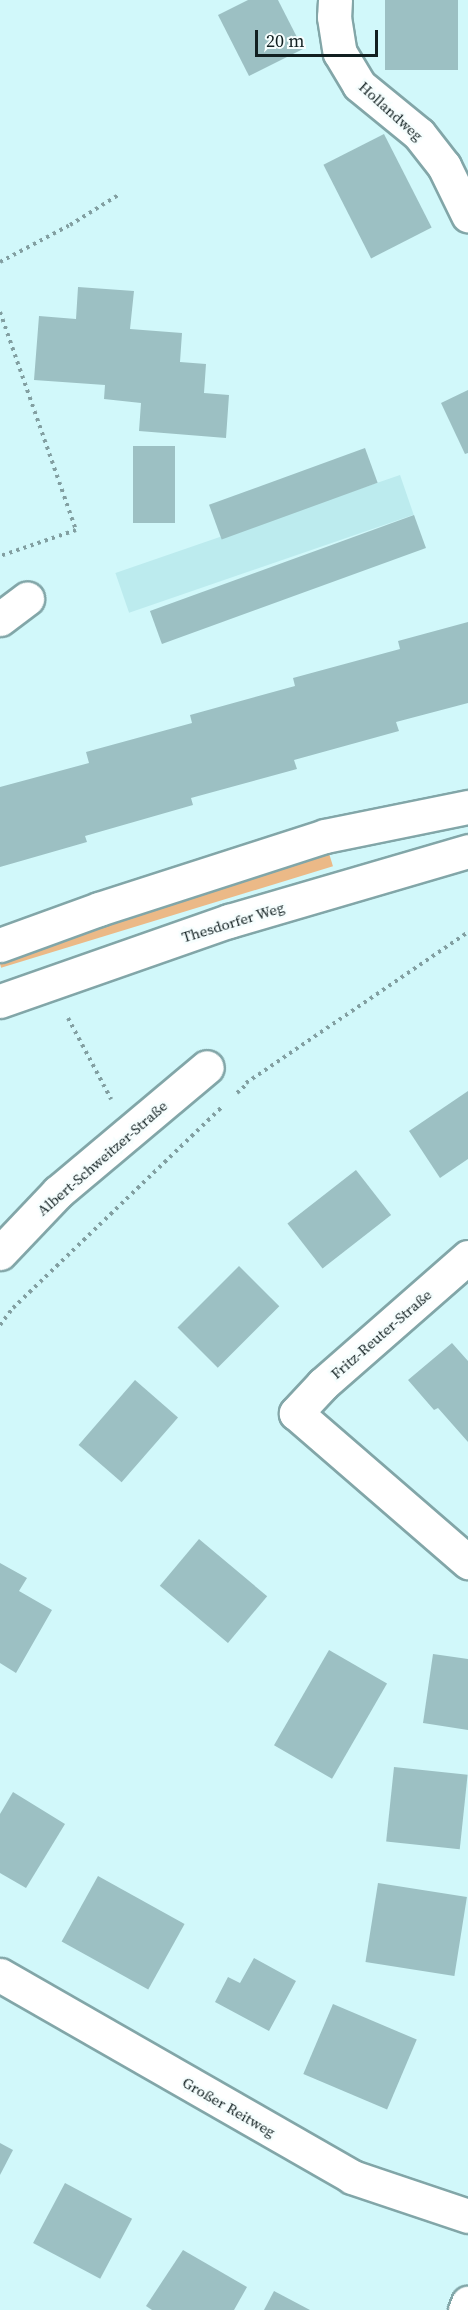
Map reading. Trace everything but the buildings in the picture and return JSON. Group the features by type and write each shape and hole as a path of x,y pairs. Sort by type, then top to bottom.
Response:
{"street":[{"name":"Hollandweg","path":"335,0 334,17 340,53 360,85 419,134 444,166 468,215"},
{"path":"0,619 27,599"},
{"path":"0,945 99,909 325,836 468,807"},
{"name":"Thesdorfer Weg","path":"0,1000 229,921 468,851"},
{"name":"Albert-Schweitzer-Straße","path":"0,1253 58,1192 207,1067"},
{"name":"Fritz-Reuter-Straße","path":"468,1257 323,1384 296,1413 468,1562"},
{"name":"Großer Reitweg","path":"0,1975 352,2177 468,2216"},
{"path":"465,2310 468,2303"}],"path":[{"path":"0,262 70,225 120,194"},
{"path":"0,312 76,530 0,556"},
{"path":"0,1324 13,1308 248,1083 468,932"},
{"path":"64,1010 129,1133"},
{"path":"207,1067 248,1083"}],"shaded area":[{"path":"400,475 414,515 129,613 115,573"},
{"path":"328,850 333,866 1,968 0,950"}]}
